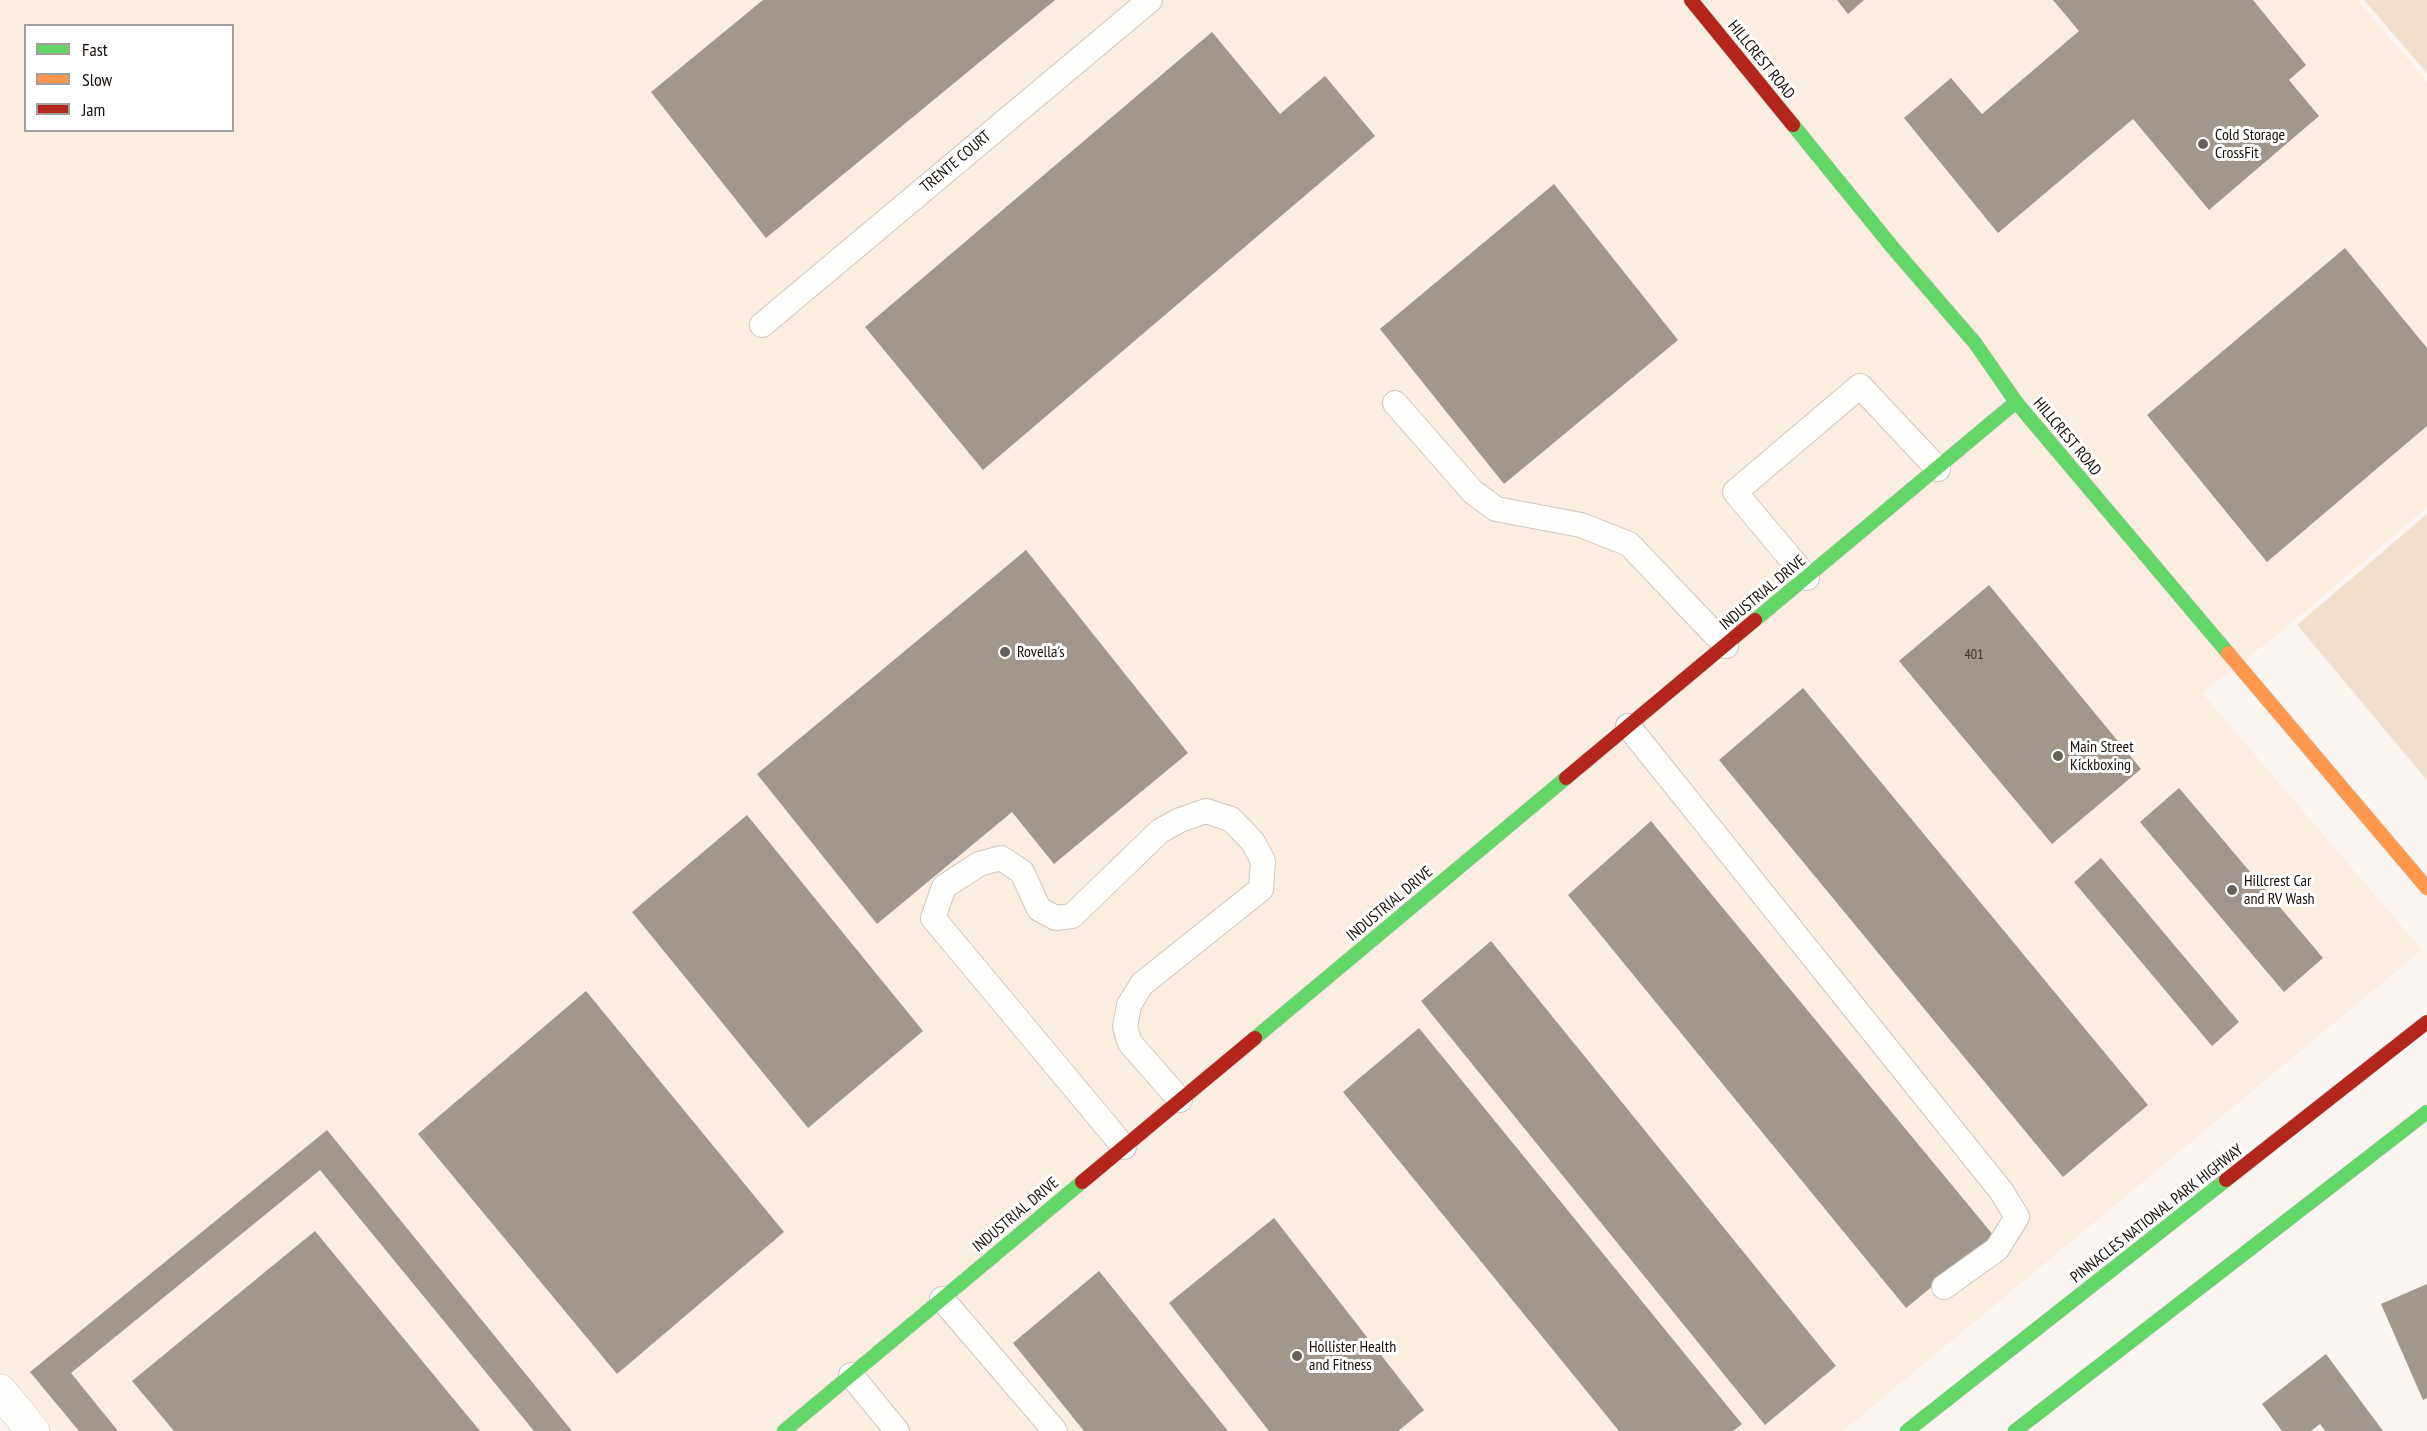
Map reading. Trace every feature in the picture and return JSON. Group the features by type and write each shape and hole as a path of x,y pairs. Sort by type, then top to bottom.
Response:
{"street":[{"name":"HILLCREST ROAD","path":"1691,0 1893,249 1975,344 2016,402 2427,888"},
{"name":"INDUSTRIAL DRIVE","path":"784,1431 2016,402"},
{"name":"PINNACLES NATIONAL PARK HIGHWAY","path":"1907,1431 2427,1022"},
{"path":"2015,1431 2427,1112"},
{"path":"0,1391 33,1431"}],"lane":[{"name":"TRENTE COURT","path":"762,325 1150,0"},
{"path":"1806,578 1735,492 1851,393 1860,386 1938,469"},
{"path":"1395,403 1473,492 1496,509 1581,525 1629,544 1726,646"},
{"path":"1628,726 2002,1192 2017,1217 1996,1249 1944,1287"},
{"path":"1124,1147 933,918 944,887 979,864 1001,858 1022,872 1040,909 1056,918 1072,916 1160,831 1180,820 1206,812 1231,819 1253,842 1263,861 1260,889 1142,984 1129,1005 1125,1027 1130,1043 1180,1100"},
{"path":"942,1299 1055,1431"},
{"path":"850,1375 897,1431"}],"shaded area":[{"path":"0,0 2357,0 2427,82 2427,507 2278,634 2202,693 2422,950 1843,1431 20,1431 0,1405"},
{"path":"2364,0 2427,0 2427,73"},
{"path":"2427,514 2427,780 2297,625"}],"building":[{"path":"763,0 1055,0 766,238 651,92"},
{"path":"1837,0 1864,0 1848,14"},
{"path":"2053,0 2253,0 2306,65 2289,80 2319,116 2209,210 2133,119 1998,233 1904,118 1951,78 1982,114 2079,31"},
{"path":"1212,32 1280,114 1325,76 1375,136 983,470 865,327"},
{"path":"1554,184 1678,340 1504,484 1380,329"},
{"path":"2345,248 2427,348 2427,426 2267,562 2147,415"},
{"name":"Rovella's","path":"1026,550 1188,753 1054,864 1012,812 877,924 757,774"},
{"path":"1989,585 2141,769 2052,844 1899,661"},
{"path":"1803,688 2148,1105 2063,1177 1719,760"},
{"name":"Hillcrest Car and RV Wash","path":"2179,788 2323,958 2284,992 2140,822"},
{"path":"747,815 923,1031 808,1128 632,912"},
{"path":"1651,821 1994,1236 1906,1308 1568,895"},
{"path":"2101,858 2239,1022 2212,1046 2074,882"},
{"path":"1491,941 1836,1366 1765,1425 1421,1001"},
{"path":"586,991 784,1232 617,1374 418,1134"},
{"path":"1419,1028 1742,1424 1733,1431 1619,1431 1343,1092"},
{"path":"327,1130 572,1431 534,1431 320,1170 71,1373 118,1431 79,1431 30,1372"},
{"name":"Hollister Health and Fitness","path":"1274,1218 1424,1410 1398,1431 1269,1431 1169,1303"},
{"path":"315,1231 480,1431 174,1431 132,1381"},
{"path":"1099,1271 1228,1431 1084,1431 1013,1343"},
{"path":"2427,1284 2427,1398 2423,1400 2381,1304"},
{"path":"2326,1354 2383,1431 2325,1431 2320,1424 2311,1431 2282,1431 2262,1404"}],"traffic: fast":[{"path":"1793,125 1893,248 1975,343 2016,402 2228,653"},
{"path":"1755,620 2016,402"},
{"path":"1255,1038 1566,778"},
{"path":"2015,1431 2427,1112"},
{"path":"1907,1431 2226,1180"},
{"path":"784,1431 1082,1182"}],"traffic: slow":[{"path":"2228,653 2427,888"}],"traffic: jam":[{"path":"1691,0 1793,125"},
{"path":"1566,778 1755,620"},
{"path":"2226,1180 2427,1022"},
{"path":"1082,1182 1255,1038"}],"place":[{"name":"Cold Storage CrossFit","path":"2203,144"},
{"name":"Rovella's","path":"1005,652"},
{"name":"Main Street Kickboxing","path":"2058,756"},
{"name":"Hillcrest Car and RV Wash","path":"2232,890"},
{"name":"Hollister Health and Fitness","path":"1297,1356"}]}
